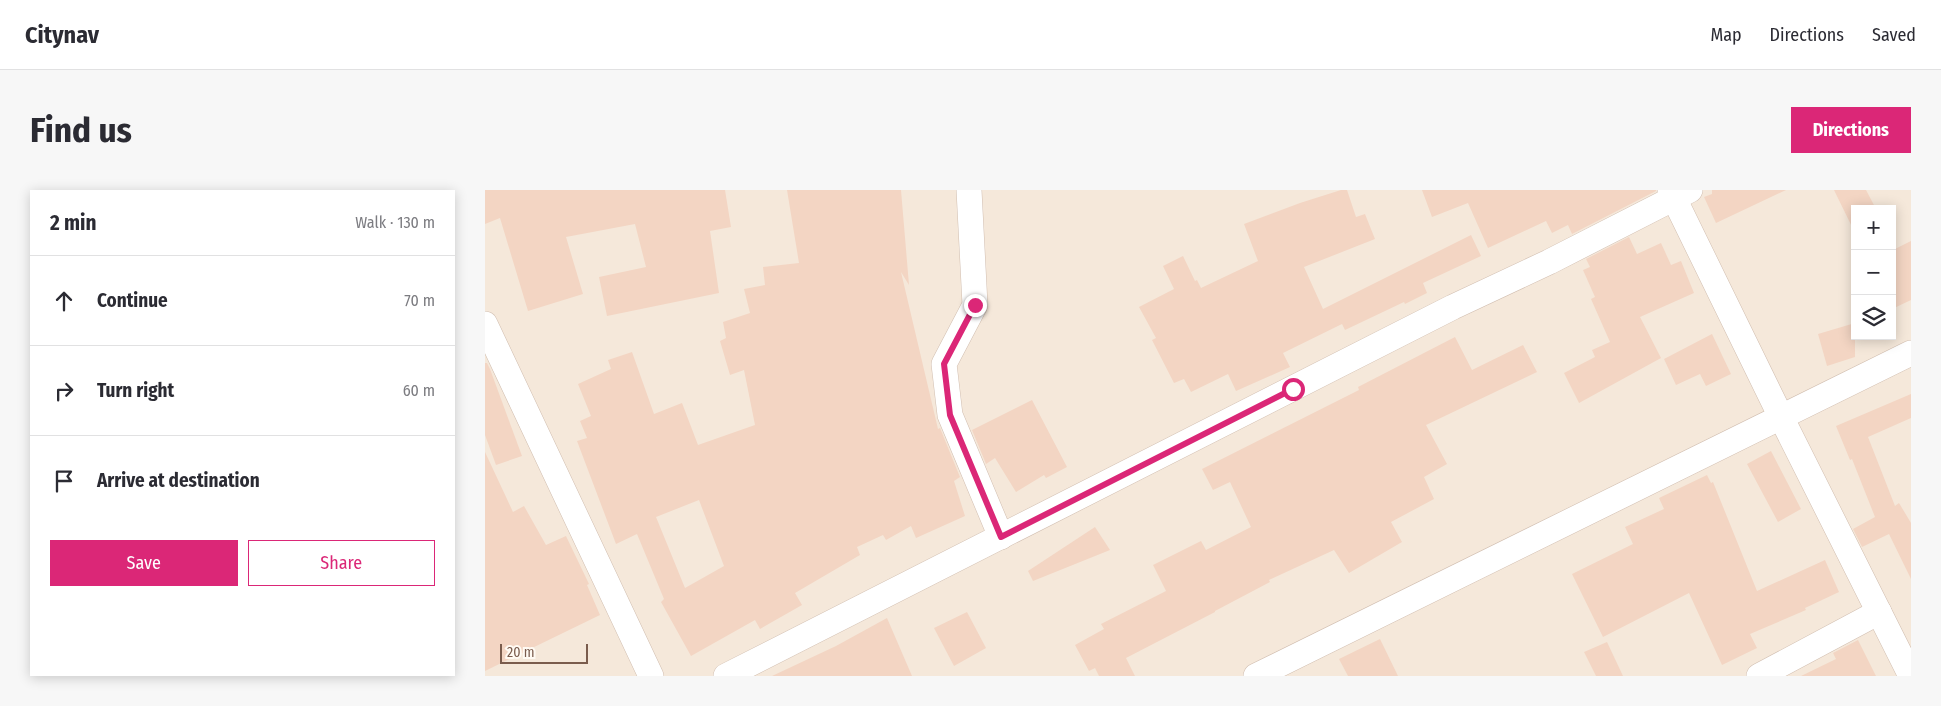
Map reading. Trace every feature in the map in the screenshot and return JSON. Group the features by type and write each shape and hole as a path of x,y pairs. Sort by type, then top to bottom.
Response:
{"street":[{"path":"969,190 975,305 944,364 950,415 1001,537"},
{"path":"726,676 1453,308 1549,262 1678,192 1781,417 1879,612 1903,638 1911,676"},
{"path":"485,324 651,676"},
{"path":"1256,676 1911,352"},
{"path":"1759,676 1879,612"}],"shaded area":[{"path":"485,190 1911,190 1911,676 485,676"}],"building":[{"path":"485,190 725,190 731,227 710,231 719,293 607,316 599,277 646,267 635,224 566,237 583,294 528,311 500,218 485,224"},
{"path":"787,190 901,190 909,285 901,272 938,429 940,428 960,477 954,481 965,516 916,538 911,526 886,540 883,535 857,547 860,555 795,593 802,605 760,629 755,620 691,656 661,602 664,599 637,534 616,544 577,441 587,438 580,421 591,416 578,384 611,369 608,360 632,352 654,414 682,403 698,445 755,425 744,370 730,375 720,341 726,338 723,322 750,313 744,289 765,285 763,267 799,263","holes":["699,500 724,566 685,588 656,517"]},
{"path":"1341,190 1347,190 1356,217 1365,214 1375,239 1304,267 1323,309 1471,235 1481,256 1423,283 1427,293 1405,304 1404,302 1345,330 1342,324 1283,353 1290,367 1236,391 1228,374 1191,392 1184,379 1174,383 1152,340 1156,338 1139,307 1174,289 1163,266 1183,256 1195,281 1197,280 1201,288 1258,261 1244,224"},
{"path":"1422,190 1656,191 1572,234 1568,225 1552,233 1546,221 1488,248 1468,203 1432,217"},
{"path":"1712,190 1786,190 1716,223 1704,197 1712,194"},
{"path":"1834,190 1866,190 1874,205 1851,205 1851,225"},
{"path":"1629,237 1637,254 1661,243 1671,265 1681,261 1694,293 1640,317 1661,358 1579,403 1564,373 1595,357 1592,350 1610,342 1591,299 1595,297 1583,270 1590,267 1586,259"},
{"path":"1911,241 1911,300 1896,307 1896,250"},
{"path":"1851,324 1851,340 1855,340 1855,357 1827,366 1818,334"},
{"path":"1712,334 1731,374 1706,386 1700,374 1676,385 1664,359"},
{"path":"1455,337 1472,370 1523,345 1537,372 1426,425 1447,464 1424,477 1434,499 1391,522 1402,542 1349,573 1334,550 1269,580 1270,582 1215,612 1126,658 1135,676 1099,676 1095,668 1089,671 1075,645 1104,629 1101,624 1166,591 1153,565 1201,541 1206,550 1251,527 1230,482 1213,490 1202,469 1359,390 1358,387"},
{"path":"485,363 487,363 490,369 522,456 496,465 485,435"},
{"path":"1911,394 1911,418 1868,437 1895,506 1899,503 1911,523 1911,579 1889,534 1862,547 1853,529 1875,517 1852,459 1850,460 1836,426"},
{"path":"1032,400 1067,467 1046,478 1044,475 1016,492 995,458 986,464 972,430"},
{"path":"1771,451 1801,509 1778,522 1747,464"},
{"path":"485,452 513,512 524,506 546,545 566,536 589,584 587,585 600,615 485,671"},
{"path":"1707,475 1711,483 1713,482 1757,591 1825,560 1839,592 1805,608 1806,610 1750,634 1757,648 1722,665 1689,593 1603,637 1572,574 1633,544 1625,527 1664,509 1659,498"},
{"path":"1095,527 1110,550 1033,581 1028,571"},
{"path":"967,612 986,648 954,666 934,628"},
{"path":"887,618 912,676 772,676 836,646"},
{"path":"1380,639 1398,676 1348,676 1339,659"},
{"path":"1858,640 1876,676 1801,676 1836,659 1833,653"},
{"path":"1607,642 1623,676 1596,676 1584,652"}],"route":[{"path":"975,305 944,364 950,415 1001,537 1293,389"}]}
